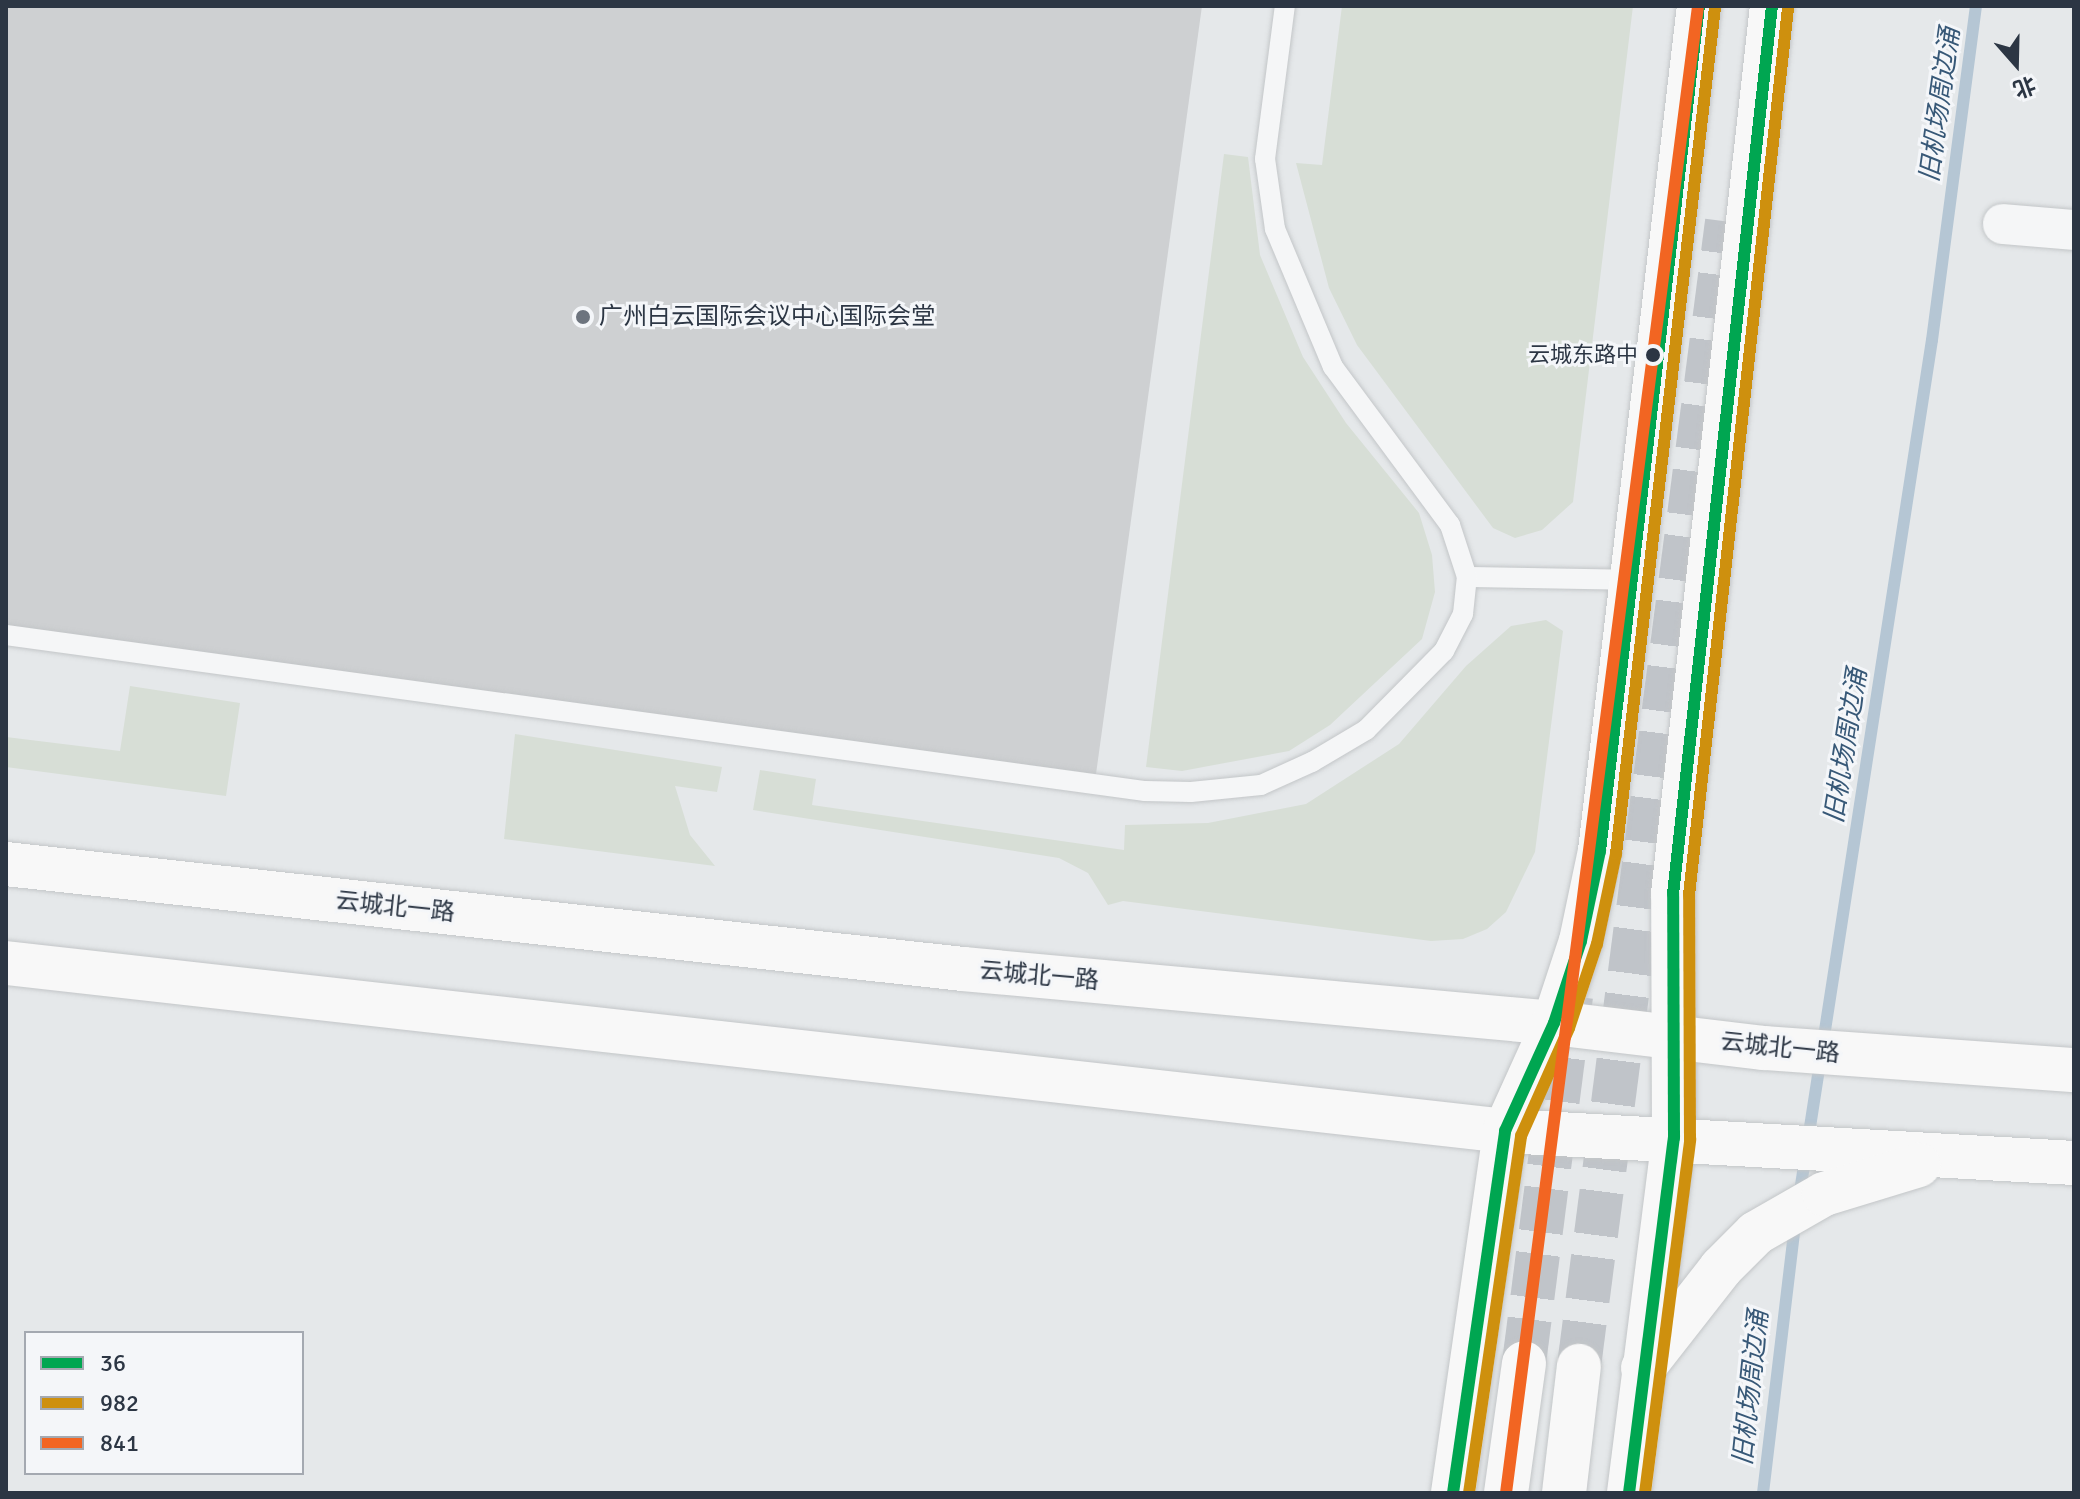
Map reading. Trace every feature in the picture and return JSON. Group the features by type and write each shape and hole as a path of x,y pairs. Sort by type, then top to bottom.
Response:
{"street":[{"path":"1453,1493 1505,1131 1554,1023 1581,941 1600,851 1699,6"},
{"path":"1629,1493 1674,1138 1673,894 1772,6"},
{"path":"2003,224 2074,230"},
{"name":"云城北一路","path":"6,864 963,969 1554,1023 1764,1048 1948,1064 2074,1070"},
{"path":"6,963 1505,1131 1674,1138 2074,1163"},
{"path":"1643,1368 1721,1268 1756,1233 1792,1209 1949,1157"},
{"path":"1506,1493 1524,1363"},
{"path":"1564,1493 1579,1366"}],"lane":[{"path":"6,635 1145,791 1191,792 1261,785 1366,730 1444,651 1463,614 1467,577 1450,525 1333,367 1275,229 1265,159 1285,6"},
{"path":"1467,577 1631,580"}],"shaded area":[{"path":"1342,6 1633,6 1573,502 1542,530 1515,538 1493,528 1357,345 1329,288 1296,163 1322,165"},
{"path":"1224,154 1248,157 1260,255 1303,357 1346,423 1419,513 1432,555 1435,592 1422,639 1330,725 1289,751 1182,771 1146,767"},
{"path":"1546,620 1563,631 1535,852 1506,912 1487,929 1463,939 1431,941 1123,901 1108,905 1088,873 1059,858 753,810 760,770 816,779 812,805 1124,850 1125,825 1208,823 1306,804 1399,744 1466,666 1511,626"},
{"path":"130,686 240,703 226,796 6,767 6,737 120,751"},
{"path":"515,734 722,767 717,792 675,786 690,835 715,866 504,839"}],"building":[{"name":"广州白云国际会议中心国际会堂","path":"6,6 1202,6 1096,774 6,628"}],"waterway":[{"name":"旧机场周边涌","path":"1799,1198 1932,340 1976,6"},
{"name":"旧机场周边涌","path":"1763,1493 1795,1224"}],"tunnel":[{"path":"1579,1366 1727,222"},
{"path":"1524,1363 1571,996"}],"transit line":[{"name":"841","path":"1506,1493 1698,6"},
{"name":"36","path":"1453,1493 1505,1131 1554,1023 1581,941 1600,851 1699,6"},
{"name":"36","path":"1629,1493 1674,1138 1673,894 1772,6"},
{"name":"982","path":"1469,1493 1521,1136 1569,1028 1597,944 1616,854 1715,8"},
{"name":"982","path":"1645,1493 1690,1140 1689,895 1788,8"}],"place":[{"name":"广州白云国际会议中心国际会堂","path":"583,317"},
{"name":"云城东路中","path":"1653,355"}]}
